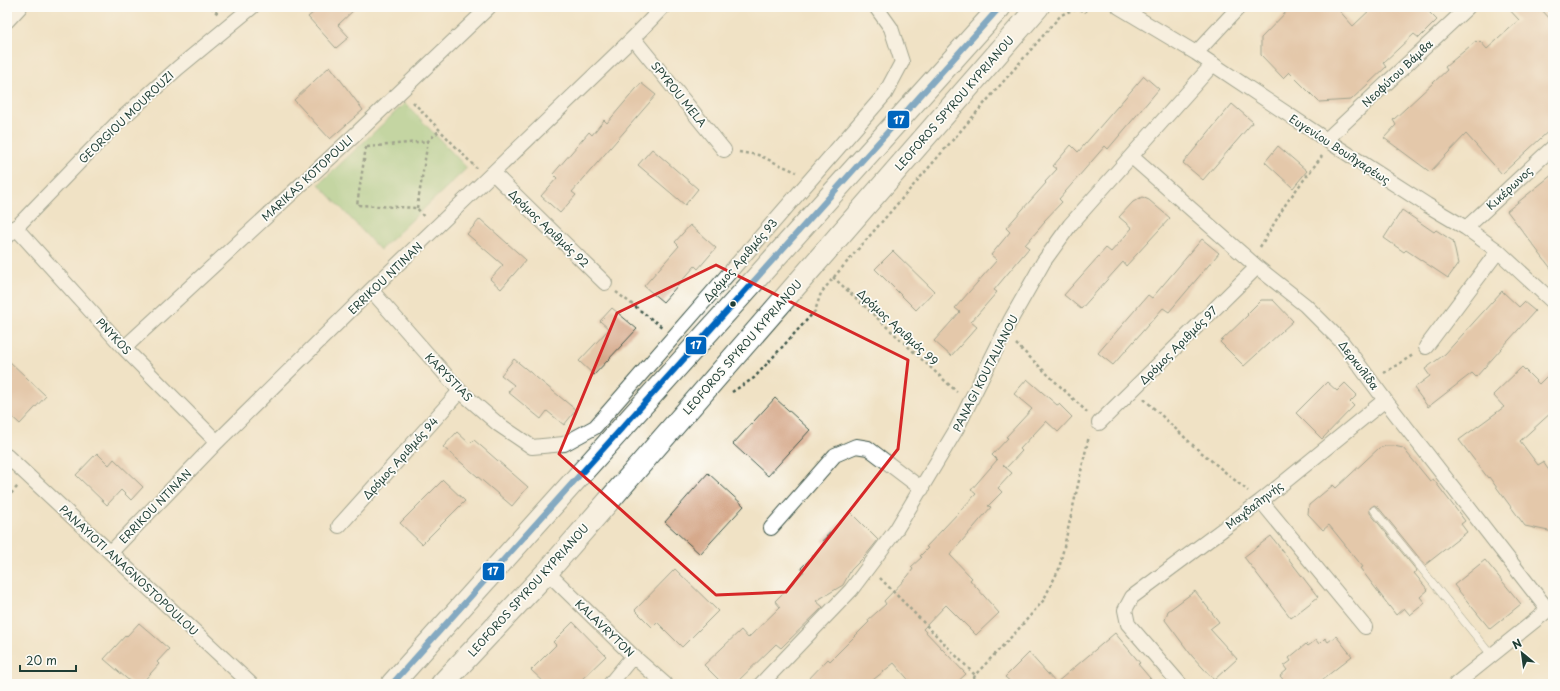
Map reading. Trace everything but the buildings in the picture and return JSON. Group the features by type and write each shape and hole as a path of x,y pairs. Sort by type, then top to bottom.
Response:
{"main road":[{"path":"392,684 1000,7"},
{"name":"LEOFOROS SPYROU KYPRIANOU","path":"442,684 547,572 1038,7"}],"street":[{"path":"7,21 20,7"},
{"name":"GEORGIOU MOUROUZI","path":"11,232 118,122 178,68 252,7"},
{"name":"MARIKAS KOTOPOULI","path":"124,348 402,90 489,7"},
{"name":"ERRIKOU NTINAN","path":"111,552 217,442 371,290 490,177 663,7"},
{"name":"Δρόμος Αριθμός 93","path":"564,444 595,427 885,94 902,62 891,28 876,7"},
{"name":"Ευγενίου Βουλγαρέως","path":"1118,7 1196,53 1427,205 1466,228 1498,251 1553,302"},
{"path":"1196,53 1239,7"},
{"name":"Νεοφύτου Βάμβα","path":"1329,141 1468,7"},
{"name":"SPYROU MELA","path":"633,38 724,150"},
{"name":"PANAGI KOUTALIANOU","path":"760,684 851,590 896,530 956,430 1004,333 1048,255 1070,225 1213,64"},
{"name":"Κικέρωνος","path":"1466,228 1553,147"},
{"name":"Δερκυλίδα","path":"1132,157 1254,264 1305,305 1342,342 1385,400 1550,608"},
{"name":"Δρόμος Αριθμός 92","path":"490,177 605,283"},
{"name":"PNYKOS","path":"11,232 217,442"},
{"path":"1426,347 1498,251"},
{"name":"Δρόμος Αριθμός 97","path":"1099,423 1134,389 1254,264"},
{"name":"KARYSTIAS","path":"371,290 460,391 498,424 532,447 564,444"},
{"name":"Δρόμος Αριθμός 94","path":"339,526 460,391"},
{"name":"Μαγδαληνής","path":"1180,684 1128,624 1125,610 1132,597 1261,501 1385,400"},
{"path":"771,528 835,455 856,446 868,448 922,488"},
{"name":"PANAYIOTI ANAGNOSTOPOULOU","path":"7,456 251,684"},
{"path":"1261,501 1365,627"},
{"name":"KALAVRYTON","path":"547,572 633,656 665,684"},
{"path":"1456,684 1550,608"},
{"path":"610,684 633,656"}],"lane":[{"path":"1374,510 1492,656"}],"path":[{"path":"1052,24 1061,15 1071,10 1081,9 1086,12"},
{"path":"402,90 440,130 490,177"},
{"path":"428,140 417,208 357,205 366,147 428,140 440,130"},
{"path":"1254,264 1287,202 1329,141"},
{"path":"724,150 758,155 811,178"},
{"name":"Δρόμος Αριθμός 99","path":"816,262 969,403"},
{"path":"605,283 674,336"},
{"path":"972,684 975,676 1042,601 1059,569 1089,436 1099,423 1004,333"},
{"path":"1371,381 1426,347"},
{"path":"1134,389 1196,448 1261,501"},
{"path":"868,566 975,676"}],"highlighted area":[{"path":"716,265 908,360 898,449 786,592 716,595 559,454 617,313"}],"green space":[{"path":"405,103 467,168 380,250 319,184"}],"transit line":[{"name":"17","path":"392,684 1000,7"}]}
